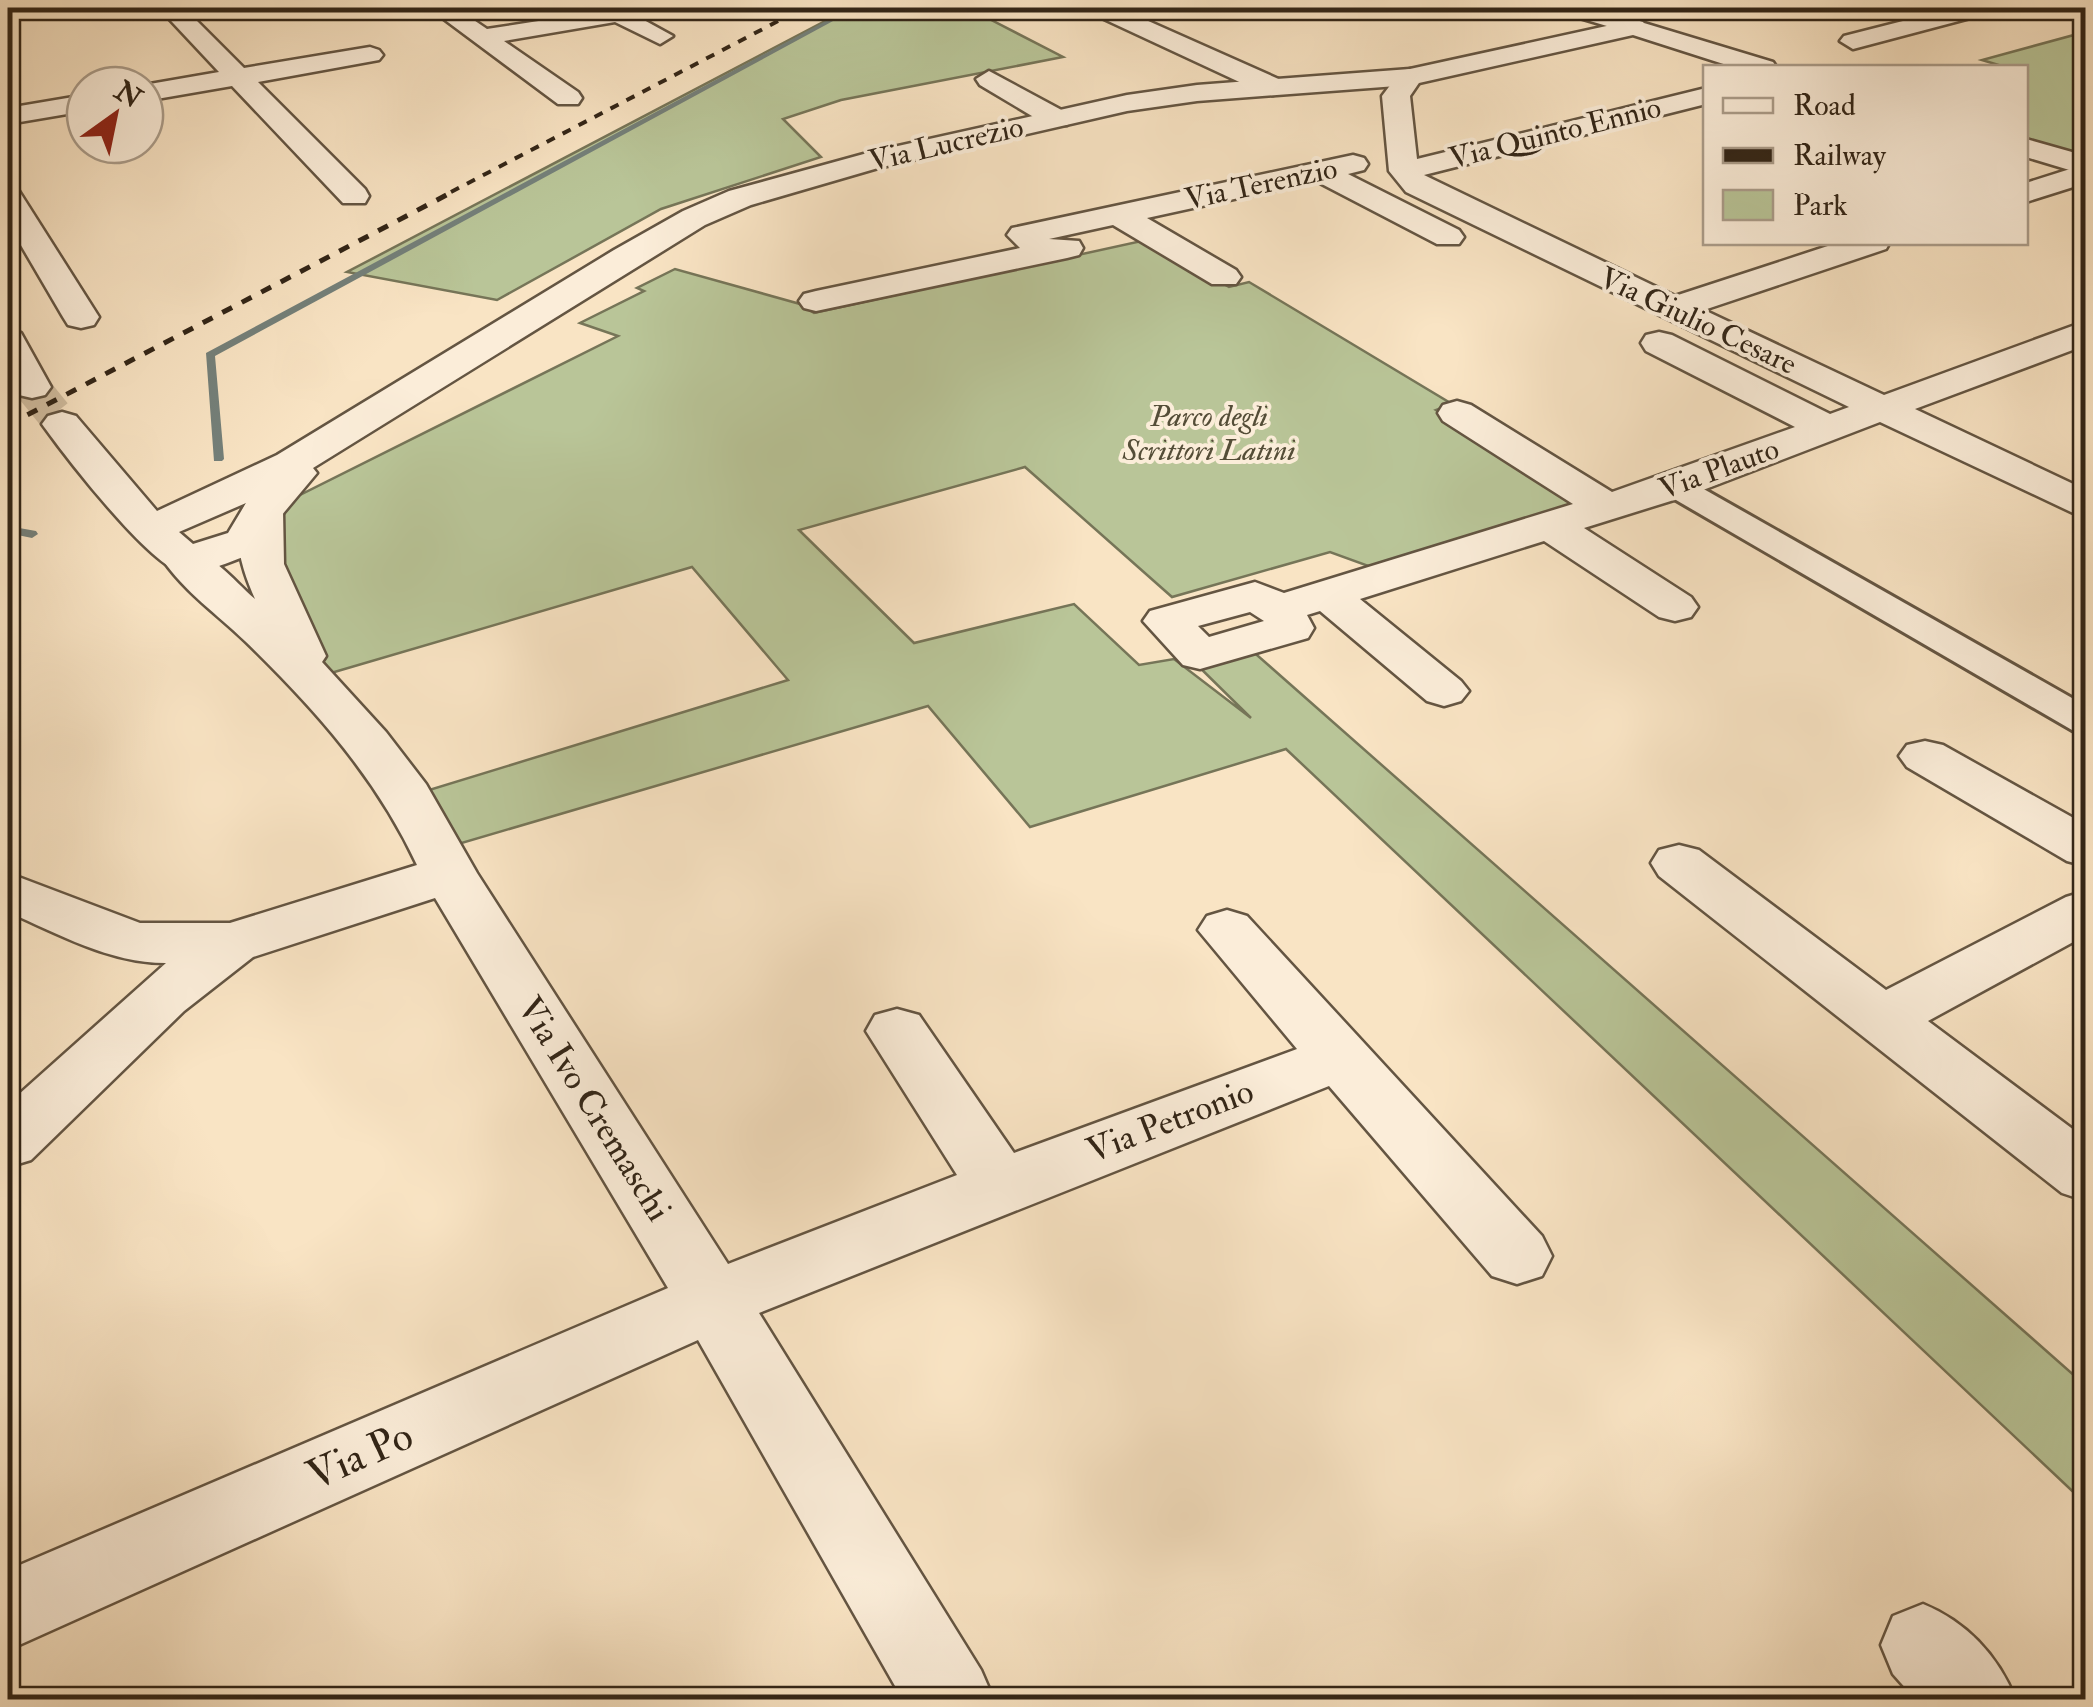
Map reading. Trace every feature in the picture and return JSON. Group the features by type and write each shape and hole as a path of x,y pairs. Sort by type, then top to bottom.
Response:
{"street":[{"path":"171,8 354,196"},
{"path":"442,8 568,98"},
{"path":"1100,8 1273,87"},
{"path":"1572,8 1754,65"},
{"path":"1853,41 1966,9"},
{"path":"482,37 619,14 660,36"},
{"name":"Via Lucrezio","path":"150,529 224,501 322,446 694,218 740,198 871,161 1127,103 1410,77 1634,27"},
{"path":"165,90 370,56"},
{"path":"1404,162 1396,96 1410,77"},
{"path":"989,79 1057,119"},
{"name":"Via Quinto Ennio","path":"1404,162 1703,97"},
{"path":"8,116 65,106"},
{"path":"2028,149 2086,170"},
{"name":"Via Terenzio","path":"816,300 1046,252 1132,223 1318,172 1404,162"},
{"name":"Via Giulio Cesare","path":"1404,162 1418,186 2086,506"},
{"path":"2028,191 2086,170"},
{"path":"1318,172 1495,260"},
{"path":"8,198 24,253 81,317"},
{"name":"Via Terenzio","path":"1132,223 1224,277"},
{"path":"1671,310 1865,245"},
{"name":"Via Giulio Cesare","path":"1636,332 1830,430"},
{"name":"Via Plauto","path":"1280,609 1674,486 2086,332"},
{"path":"8,341 32,387"},
{"path":"1457,413 1607,508"},
{"name":"Via Ivo Cremaschi","path":"62,424 150,529 312,677 429,826 449,874 713,1301 930,1693"},
{"name":"Via Lucrezio","path":"184,560 245,542 262,511 322,446"},
{"path":"1674,486 2086,722"},
{"path":"262,511 262,564 312,677"},
{"path":"1550,525 1675,607"},
{"path":"1328,595 1444,691"},
{"path":"1925,756 2086,849"},
{"path":"1679,863 2086,1175"},
{"path":"8,891 134,943 232,943 449,874"},
{"path":"1882,1018 2086,910"},
{"path":"1227,930 1518,1256"},
{"path":"8,1142 163,996 232,943"},
{"path":"897,1031 1000,1186"},
{"name":"Via Petronio","path":"713,1301 1000,1186 1340,1057"},
{"name":"Via Po","path":"8,1610 713,1301"}],"green space":[{"path":"850,8 980,8 972,10 1063,57 841,100 783,119 821,157 661,209 497,300 347,272"},
{"path":"2085,32 2085,157 2028,139 2028,65 1998,65 1982,60"},
{"name":"Parco degli Scrittori Latini","path":"1146,240 1229,287 1249,282 1452,404 1436,410 1587,504 1371,567 1330,552 1172,597 1025,467 799,530 914,643 1074,604 1139,665 1174,659 1251,718 1192,660 1249,648 2085,1385 2085,1503 1286,749 1030,827 928,706 431,852 403,798 788,680 692,567 331,673 297,623 283,593 280,505 618,336 580,323 644,291 637,288 675,269 800,304 814,313"}],"waterway":[{"path":"218,459 210,355 854,8"},
{"path":"8,530 32,534"}],"tunnel":[{"path":"32,387 62,424"}],"railway":[{"path":"451,192 803,8"},
{"path":"8,425 456,190"}]}
